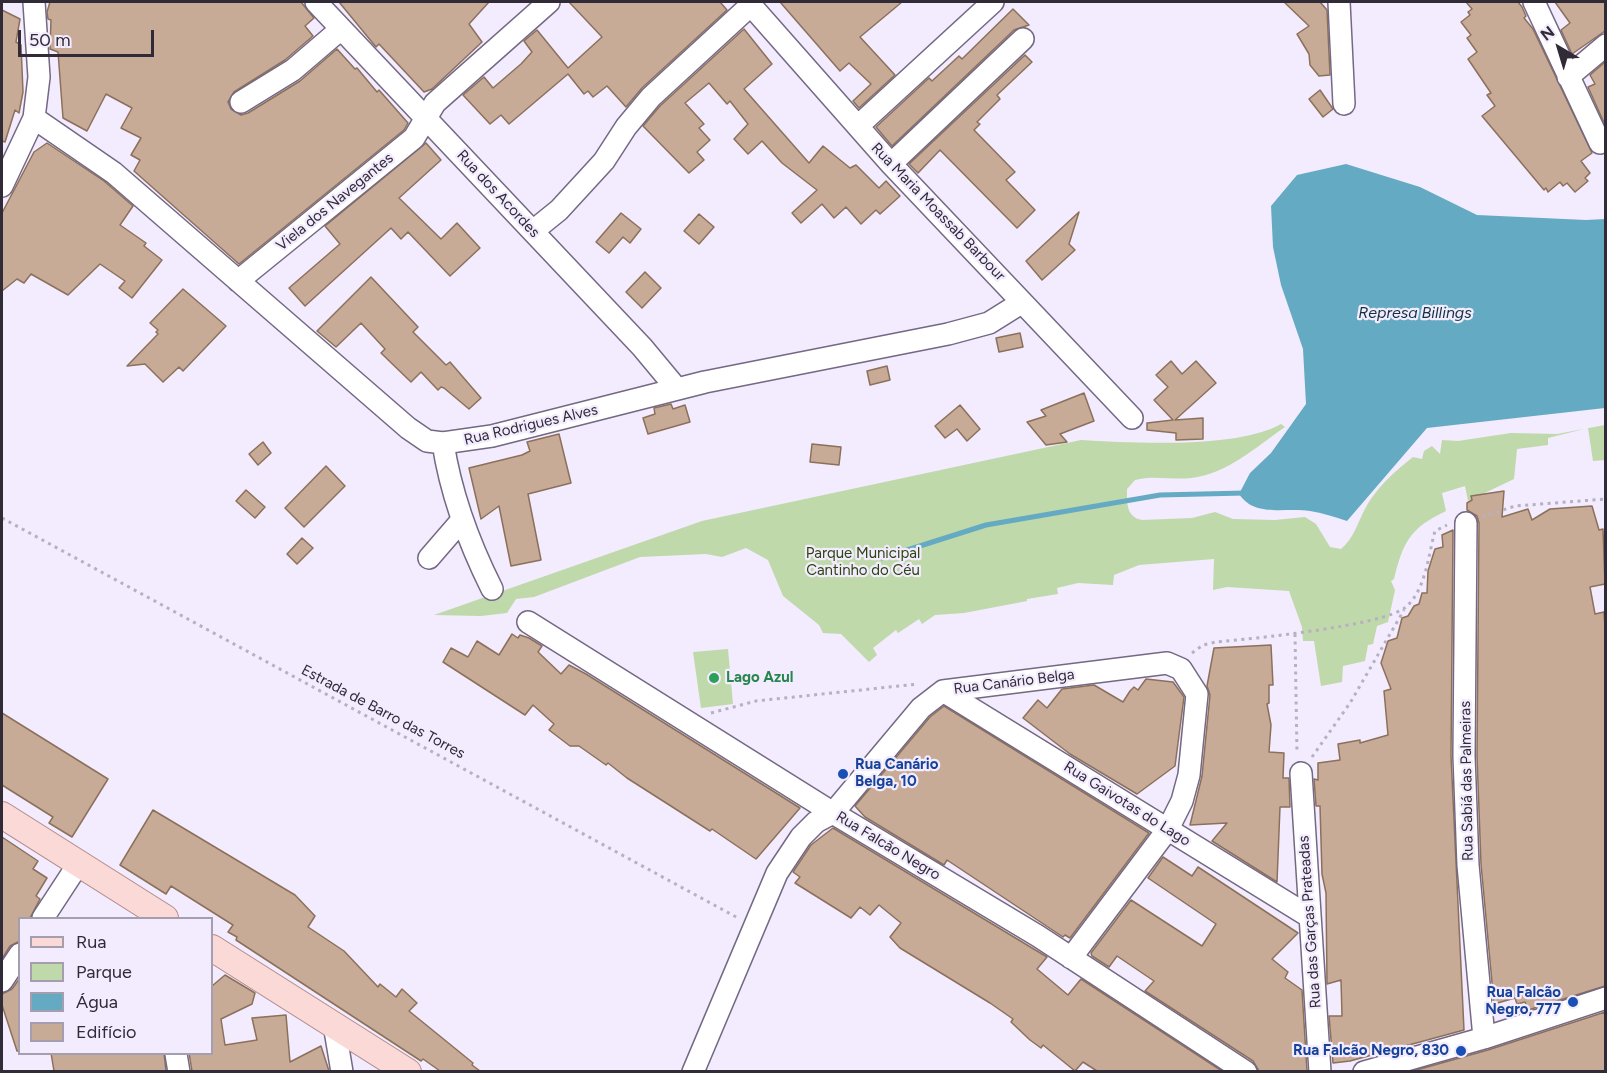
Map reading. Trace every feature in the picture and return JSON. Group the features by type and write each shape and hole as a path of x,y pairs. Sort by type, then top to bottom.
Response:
{"main road":[{"path":"2,815 162,917"},
{"path":"213,949 408,1071"}],"street":[{"name":"Rua dos Acordes","path":"316,2 642,347 677,389"},
{"name":"Viela dos Navegantes","path":"238,281 414,138 425,116 444,94 549,2"},
{"path":"858,126 993,2"},
{"path":"1339,2 1344,104"},
{"path":"1534,2 1600,143"},
{"path":"533,231 559,210 604,161 626,127 651,97 749,3"},
{"name":"Rua Maria Moassab Barbour","path":"749,3 891,164 1132,418"},
{"path":"2,186 34,118 39,77 30,4"},
{"path":"241,102 293,70 341,29"},
{"path":"891,164 1023,39"},
{"path":"1568,77 1605,45"},
{"name":"Rua Rodrigues Alves","path":"34,118 114,173 418,436 427,441 443,443 492,436 677,389 817,358 948,334 989,323 1021,303"},
{"path":"443,443 449,479 461,521 492,589"},
{"path":"429,558 461,521"},
{"name":"Rua Sabiá das Palmeiras","path":"1466,523 1465,767 1468,865 1484,1038"},
{"name":"Rua Falcão Negro","path":"528,622 833,813 1071,957 1246,1071"},
{"name":"Rua Canário Belga","path":"693,1071 769,888 801,837 816,822 833,813 921,708 943,691 1167,663 1181,669"},
{"path":"1071,957 1168,829 1182,801 1189,775 1197,693 1192,681 1181,669"},
{"name":"Rua Gaivotas do Lago","path":"943,691 1310,917"},
{"name":"Rua das Garças Prateadas","path":"1301,773 1320,1071"},
{"path":"44,917 79,863"},
{"path":"2,981 18,957"},
{"path":"1364,1071 1484,1038 1605,998"},
{"path":"334,1024 342,1071"},
{"path":"176,1055 179,1071"}],"path":[{"path":"1301,773 1350,703 1405,609 1420,590 1435,531 1442,526 1466,523 1515,506 1605,499"},
{"name":"Estrada de Barro das Torres","path":"2,518 754,926"},
{"path":"1181,669 1187,658 1203,645 1343,625 1405,609"},
{"path":"1295,633 1295,712 1301,773"},
{"path":"691,724 705,715 756,701 919,684 943,691"}],"green space":[{"name":"Parque Municipal Cantinho do Céu","path":"1281,424 1285,427 1241,458 1217,471 1191,478 1135,480 1127,489 1130,513 1142,520 1192,518 1215,512 1233,519 1275,520 1305,517 1316,524 1330,547 1341,549 1352,535 1374,494 1386,481 1413,457 1422,459 1424,451 1432,446 1440,454 1442,440 1458,441 1511,433 1557,434 1585,429 1548,438 1548,445 1517,449 1514,479 1468,501 1465,486 1442,493 1446,511 1416,530 1405,546 1394,579 1391,581 1395,590 1388,622 1377,626 1373,644 1368,645 1365,661 1343,666 1342,682 1321,686 1314,641 1303,641 1302,627 1289,591 1227,587 1213,590 1214,559 1139,565 1114,575 1113,585 1078,583 1057,588 1058,594 964,613 935,615 922,624 919,619 898,633 896,630 873,648 877,655 869,662 841,634 823,633 819,625 783,596 768,560 746,548 722,557 706,554 640,557 534,597 516,599 507,613 481,616 434,615 702,521 1081,440 1156,443 1212,441 1262,432"},
{"path":"1605,425 1605,460 1593,461 1588,428"},
{"name":"Lago Azul","path":"728,649 733,704 701,708 693,652"}],"water":[{"name":"Represa Billings","path":"1346,164 1420,187 1477,215 1605,219 1605,408 1427,428 1347,521 1310,511 1262,509 1253,506 1239,494 1250,473 1271,453 1306,404 1303,349 1281,285 1273,247 1271,206 1297,175"}],"building":[{"path":"50,2 301,2 314,18 305,26 313,36 285,60 234,92 228,102 231,109 241,115 248,113 300,81 337,49 377,92 379,90 408,123 404,130 239,264 134,171 140,160 131,155 141,138 121,128 132,108 106,94 87,131 63,118 58,52 50,49 51,20 48,19 47,12"},
{"path":"339,2 489,2 469,24 482,42 432,89 424,92 379,44 376,47"},
{"path":"569,2 720,2 727,10 642,88 626,107 607,86 593,97 588,91 584,94 568,74 509,124 501,115 490,124 463,95 484,77 493,88 521,64 532,52 524,41 537,30 568,68 602,37"},
{"path":"780,2 902,2 860,37 895,75 859,108 853,101 871,84 849,63 840,71"},
{"path":"1284,2 1320,2 1327,10 1330,75 1319,76 1310,65 1309,54 1297,34 1309,26"},
{"path":"1466,2 1518,2 1522,7 1526,16 1524,18 1533,29 1592,153 1581,161 1590,173 1585,178 1588,181 1575,192 1567,183 1563,186 1560,182 1548,192 1546,188 1544,190 1482,116 1495,106 1487,95 1491,93 1468,59 1477,52 1467,38 1471,35 1461,22 1470,15 1468,12 1472,9"},
{"path":"1555,2 1605,2 1605,31 1572,54 1561,30 1570,23"},
{"path":"1013,9 1029,25 1014,30 892,146 876,127 929,78 932,81 959,56 962,59"},
{"path":"2,10 20,19 16,42 21,45 23,92 19,113 15,110 5,142 2,141"},
{"path":"744,29 772,64 744,89 809,163 823,146 850,168 856,165 879,188 886,181 900,196 880,214 876,210 861,224 846,207 834,218 822,204 801,223 792,213 817,190 782,163 762,141 748,154 734,139 748,124 730,101 727,104 709,83 685,103 704,124 699,128 710,140 697,152 704,160 689,173 643,126 660,106"},
{"path":"1025,55 1032,62 997,95 1000,99 977,122 980,124 974,130 1015,172 1006,180 1035,210 1017,228 940,150 918,173 909,164"},
{"path":"1605,62 1605,125 1588,87 1595,84 1590,75"},
{"path":"1320,90 1333,109 1323,117 1309,99"},
{"path":"47,143 104,181 133,206 120,225 146,243 144,246 162,260 132,298 119,288 125,281 100,264 68,295 31,274 24,283 17,279 2,291 2,213 34,152"},
{"path":"426,143 441,160 399,198 441,239 457,223 480,248 450,276 408,232 401,239 391,228 305,306 289,288 340,244 325,226"},
{"path":"1079,212 1069,244 1075,250 1042,280 1026,261"},
{"path":"621,213 641,229 630,243 623,237 609,253 596,242"},
{"path":"699,214 714,227 699,244 684,231"},
{"path":"645,272 661,288 642,308 626,292"},
{"path":"371,277 418,327 413,332 446,365 450,362 481,398 469,409 444,388 441,387 438,390 421,372 411,382 381,353 385,349 361,323 336,347 317,331"},
{"path":"183,289 226,326 183,371 179,367 163,382 145,364 127,366 158,334 156,332 158,330 150,323"},
{"path":"1020,333 1023,347 999,352 996,338"},
{"path":"1171,361 1182,374 1196,361 1216,383 1175,420 1203,418 1203,439 1176,440 1176,433 1147,430 1147,423 1173,420 1154,400 1168,387 1156,375"},
{"path":"887,366 890,380 870,385 867,371"},
{"path":"1084,393 1094,421 1060,434 1067,442 1046,445 1027,422 1046,416 1041,410"},
{"path":"671,404 673,409 685,405 690,422 648,434 643,418 655,414 654,408"},
{"path":"960,405 980,429 967,441 957,429 945,438 935,426"},
{"path":"559,434 571,483 528,494 541,560 511,566 499,506 481,519 469,468 522,455 530,451 527,442"},
{"path":"263,442 271,453 258,465 249,454"},
{"path":"812,444 841,447 839,465 810,462"},
{"path":"326,466 345,486 304,527 285,508"},
{"path":"246,490 265,507 255,518 236,501"},
{"path":"1504,491 1502,517 1528,509 1532,520 1550,509 1592,506 1599,530 1603,529 1605,584 1590,587 1595,614 1604,612 1605,627 1605,986 1528,1010 1525,1002 1517,1004 1515,998 1494,1004 1481,864 1477,756 1479,523 1477,516 1467,510 1467,503 1472,500 1471,496"},
{"path":"1453,530 1451,756 1464,1030 1350,1061 1333,1063 1329,1016 1342,1016 1341,980 1327,984 1326,893 1322,874 1320,806 1316,806 1314,779 1318,780 1318,763 1340,760 1338,744 1360,740 1360,743 1388,735 1384,691 1391,689 1381,663 1388,641 1397,638 1402,618 1408,616 1414,606 1419,604 1422,593 1427,593 1428,571 1435,549 1443,547 1442,535"},
{"path":"302,538 313,548 297,564 287,554"},
{"path":"512,634 518,638 520,635 529,638 542,646 538,652 561,674 569,665 586,674 800,808 756,859 712,829 710,831 627,778 608,763 606,765 579,746 570,746 549,730 554,724 533,705 525,715 443,662 451,648 468,657 477,641 499,655"},
{"path":"1271,645 1273,685 1269,685 1269,703 1267,704 1271,725 1269,752 1284,753 1283,778 1289,778 1290,807 1280,807 1277,882 1212,841 1227,823 1190,825 1202,776 1210,695 1207,686 1214,648"},
{"path":"1146,679 1173,682 1184,697 1175,766 1137,794 1070,754 1023,718 1038,700 1047,708 1062,689 1094,685 1123,702 1134,687 1138,690"},
{"path":"944,706 1149,833 1070,938 1065,935 1063,937 947,860 944,865 865,817 855,806 930,717"},
{"path":"2,713 108,779 72,837 49,823 53,817 2,785"},
{"path":"153,810 295,895 315,916 308,927 344,951 378,987 380,984 396,997 402,989 417,1003 409,1011 480,1071 440,1071 423,1059 421,1061 236,940 237,937 228,932 233,925 171,886 166,894 120,865"},
{"path":"833,828 1047,957 1037,969 1068,995 1081,979 1222,1071 1097,1071 1083,1062 1075,1071 1043,1045 1041,1048 1030,1040 1011,1022 1013,1019 900,948 890,937 901,923 879,905 870,915 860,907 851,918 795,883 800,877 793,872 811,845"},
{"path":"2,837 38,861 33,869 47,878 36,896 40,899 31,917 18,917 18,942 10,946 2,959"},
{"path":"1163,857 1192,876 1198,867 1298,933 1272,959 1288,972 1285,978 1302,990 1307,1071 1259,1071 1253,1061 1145,991 1154,981 1117,956 1109,967 1092,956 1091,953 1131,900 1202,946 1216,924 1148,878"},
{"path":"225,975 255,993 252,1004 221,1019 225,1045 257,1040 252,1018 286,1015 290,1062 321,1046 329,1071 192,1071 189,1055 213,1055 213,985"},
{"path":"18,981 18,1051 2,1005 2,994 12,989"},
{"path":"1605,1012 1605,1071 1413,1071 1488,1050"},
{"path":"51,1055 164,1055 166,1071 54,1071"}],"waterway":[{"path":"882,558 986,525 1160,495 1245,493"}],"place":[{"name":"Lago Azul","path":"714,678"},
{"name":"Rua Canário Belga, 10","path":"843,774"},
{"name":"Rua Falcão Negro, 777","path":"1573,1002"},
{"name":"Rua Falcão Negro, 830","path":"1461,1051"}]}
